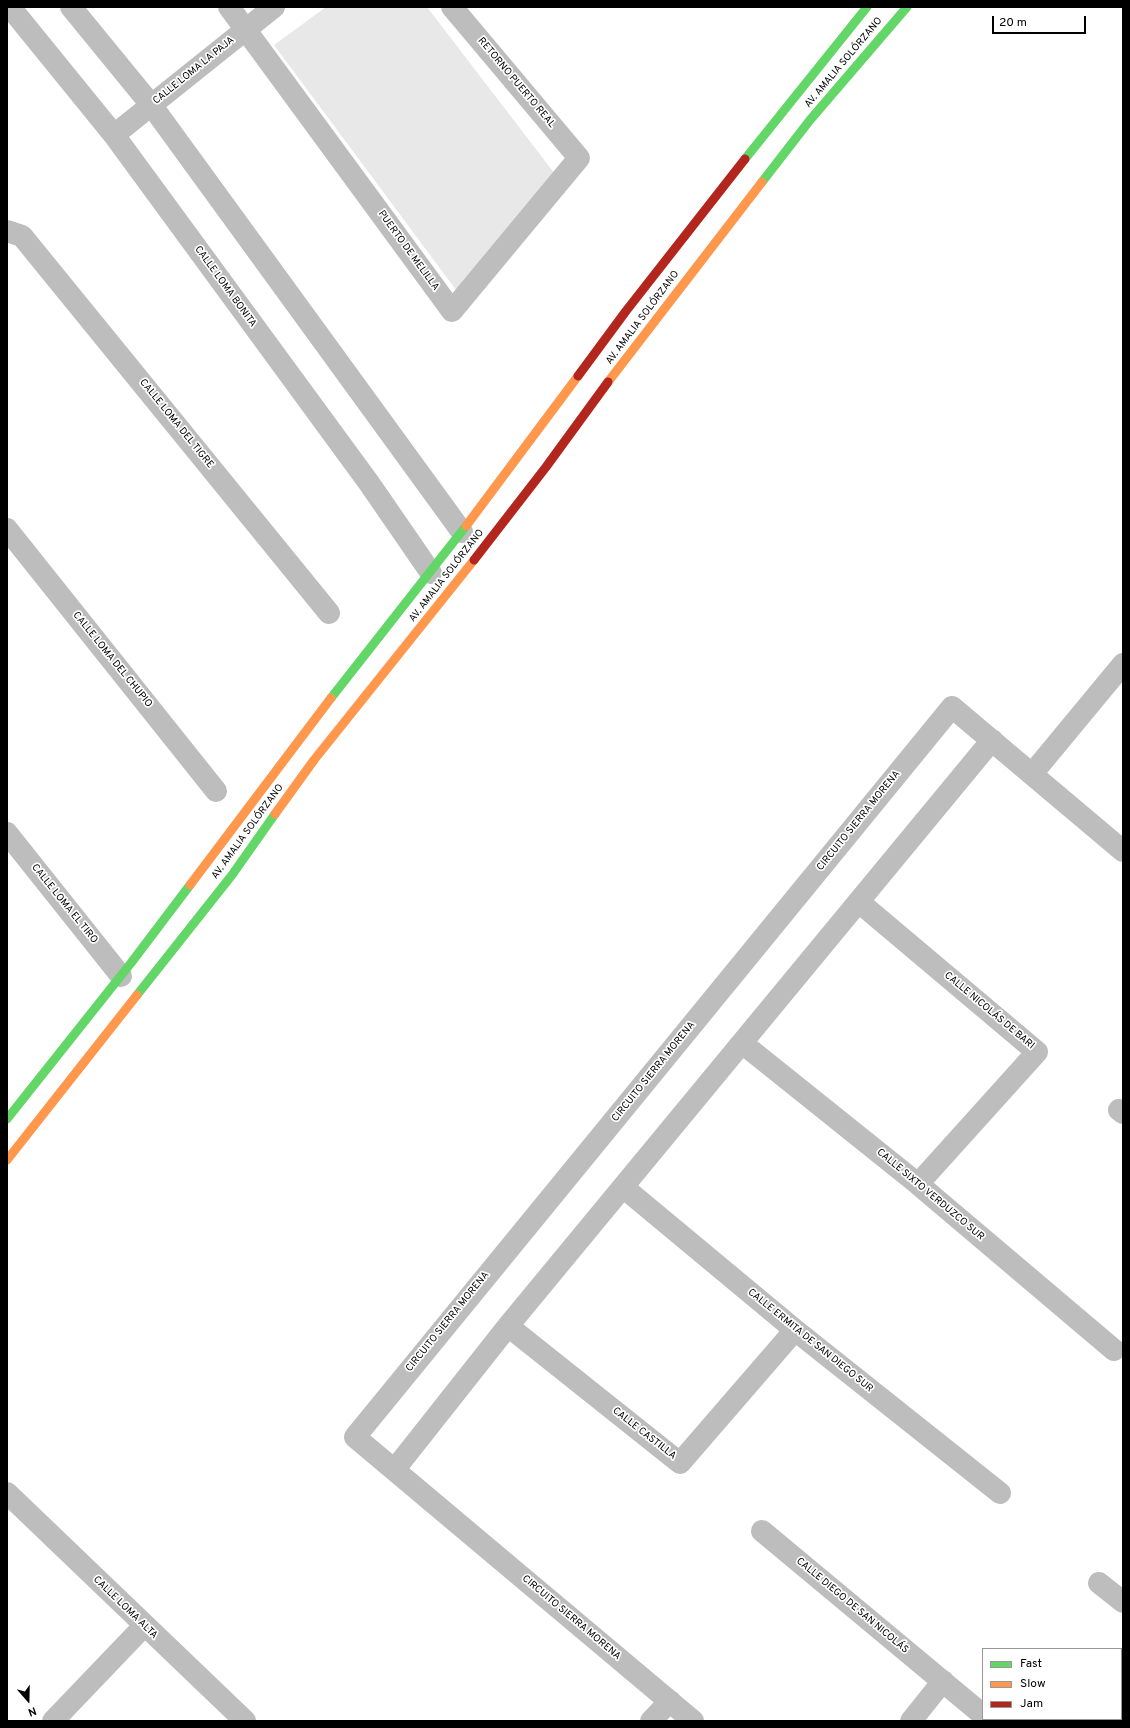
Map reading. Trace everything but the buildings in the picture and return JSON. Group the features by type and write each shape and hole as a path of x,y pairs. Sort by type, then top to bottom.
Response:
{"main road":[{"name":"AV. AMALIA SOLÓRZANO","path":"7,1119 121,976 303,734 462,532 626,311 826,56 867,7"},
{"name":"AV. AMALIA SOLÓRZANO","path":"7,1160 232,875 314,760 436,609 536,480 639,340 810,120 906,7"}],"street":[{"name":"CALLE LOMA BONITA","path":"10,7 114,135 365,477 431,572"},
{"path":"71,7 152,106 462,532"},
{"path":"229,7 245,30"},
{"name":"CALLE LOMA LA PAJA","path":"114,135 274,7"},
{"name":"RETORNO PUERTO REAL","path":"452,7 579,158"},
{"name":"PUERTO DE MELILLA","path":"245,30 452,311 579,158"},
{"name":"CALLE LOMA DEL TIGRE","path":"15,234 329,613"},
{"name":"CALLE LOMA DEL CHUPIO","path":"7,529 216,792"},
{"path":"1032,774 1123,664"},
{"name":"CIRCUITO SIERRA MORENA","path":"692,1721 395,1469 355,1437 952,707 1123,851"},
{"path":"395,1469 508,1326 992,740"},
{"name":"CALLE LOMA EL TIRO","path":"7,833 121,976"},
{"name":"CALLE NICOLÁS DE BARI","path":"859,902 1038,1052 918,1184"},
{"name":"CALLE SIXTO VERDUZCO SUR","path":"742,1043 918,1184 1114,1350"},
{"name":"CALLE ERMITA DE SAN DIEGO SUR","path":"623,1187 795,1330 1000,1493"},
{"name":"CALLE CASTILLA","path":"508,1326 680,1463 795,1330"},
{"name":"CALLE LOMA ALTA","path":"7,1493 144,1626 245,1721"},
{"name":"CALLE DIEGO DE SAN NICOLÁS","path":"762,1531 982,1714"},
{"path":"1099,1583 1123,1602"},
{"path":"53,1721 144,1626"},
{"path":"911,1721 943,1681"},
{"path":"652,1721 670,1701"}],"shaded area":[{"path":"326,7 427,7 555,174 456,290 274,45"}],"traffic: fast":[{"path":"745,159 867,7"},
{"path":"762,182 810,120 907,7"},
{"path":"331,698 466,526"},
{"path":"137,995 232,875 275,814"},
{"path":"7,1119 131,963 190,885"}],"traffic: slow":[{"path":"608,382 762,182"},
{"path":"466,526 578,376"},
{"path":"275,814 314,760 474,560"},
{"path":"190,885 331,698"},
{"path":"7,1160 137,995"}],"traffic: jam":[{"path":"578,376 626,311 745,159"},
{"path":"474,560 546,467 608,382"}]}
